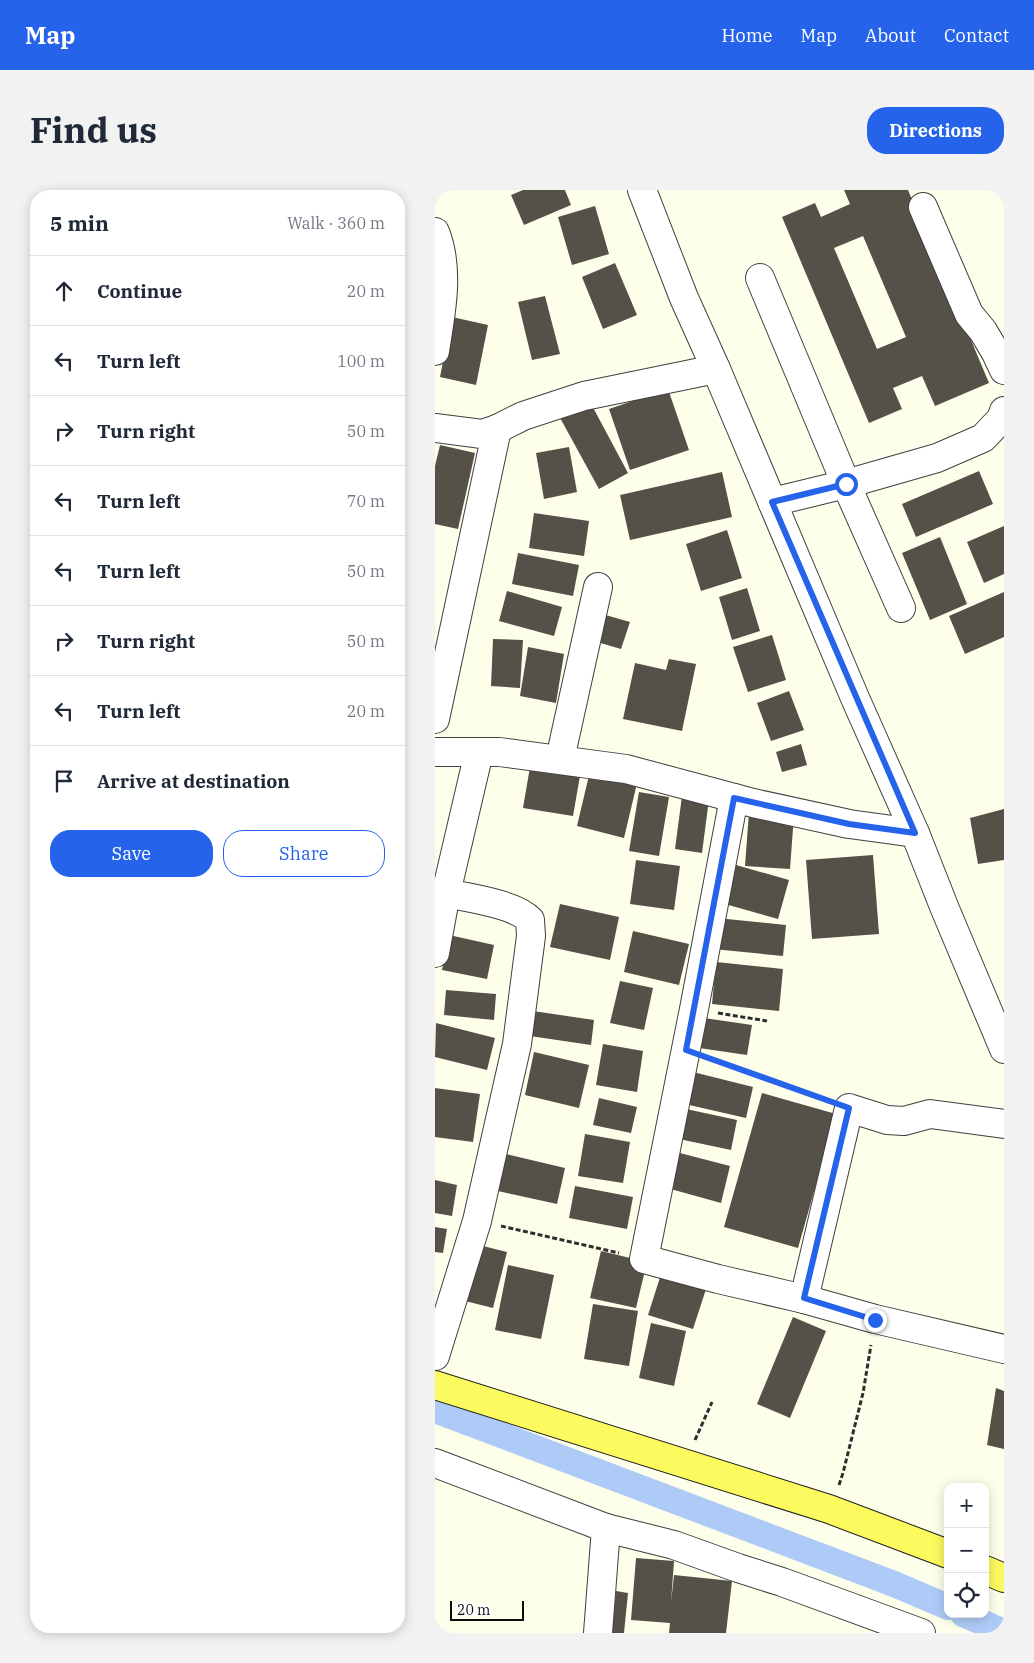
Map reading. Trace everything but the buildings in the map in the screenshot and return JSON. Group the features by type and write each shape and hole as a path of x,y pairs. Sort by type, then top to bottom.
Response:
{"main road":[{"path":"435,1385 829,1509 944,1552"},
{"path":"989,1572 1004,1578"}],"street":[{"path":"642,190 684,298 915,833 945,909 996,1012 1004,1049"},
{"path":"923,206 969,314 996,353 1004,370"},
{"path":"435,232 439,240 443,282 442,308 435,352"},
{"path":"760,278 846,484 901,608"},
{"path":"435,428 482,434 523,416 584,396 716,369"},
{"path":"772,502 846,484 937,458 983,438 1001,419 1004,411"},
{"path":"435,719 497,429"},
{"path":"560,759 598,587"},
{"path":"435,752 499,752 626,769 734,798 849,824 915,833"},
{"path":"435,953 446,893 479,752"},
{"path":"734,798 644,1259 718,1279 804,1298 875,1320 1004,1349"},
{"path":"435,1356 477,1221 517,1044 531,936 530,920 524,914 510,908 446,893"},
{"path":"804,1298 849,1108 887,1120 904,1121 930,1114 1004,1124"},
{"path":"435,1463 606,1528 674,1545 909,1631"},
{"path":"598,1633 606,1528"}],"path":[{"path":"694,1009 767,1021"},
{"path":"686,1050 849,1108"},
{"path":"477,1221 644,1259"},
{"path":"843,1473 863,1393 875,1320"},
{"path":"684,1463 712,1402"}],"waterway":[{"path":"435,1410 894,1584 944,1605"},
{"path":"972,1618 1004,1632"}],"route":[{"path":"846,484 772,502 855,698 915,833 849,824 734,798 686,1050 849,1108 804,1298 875,1320"}]}
